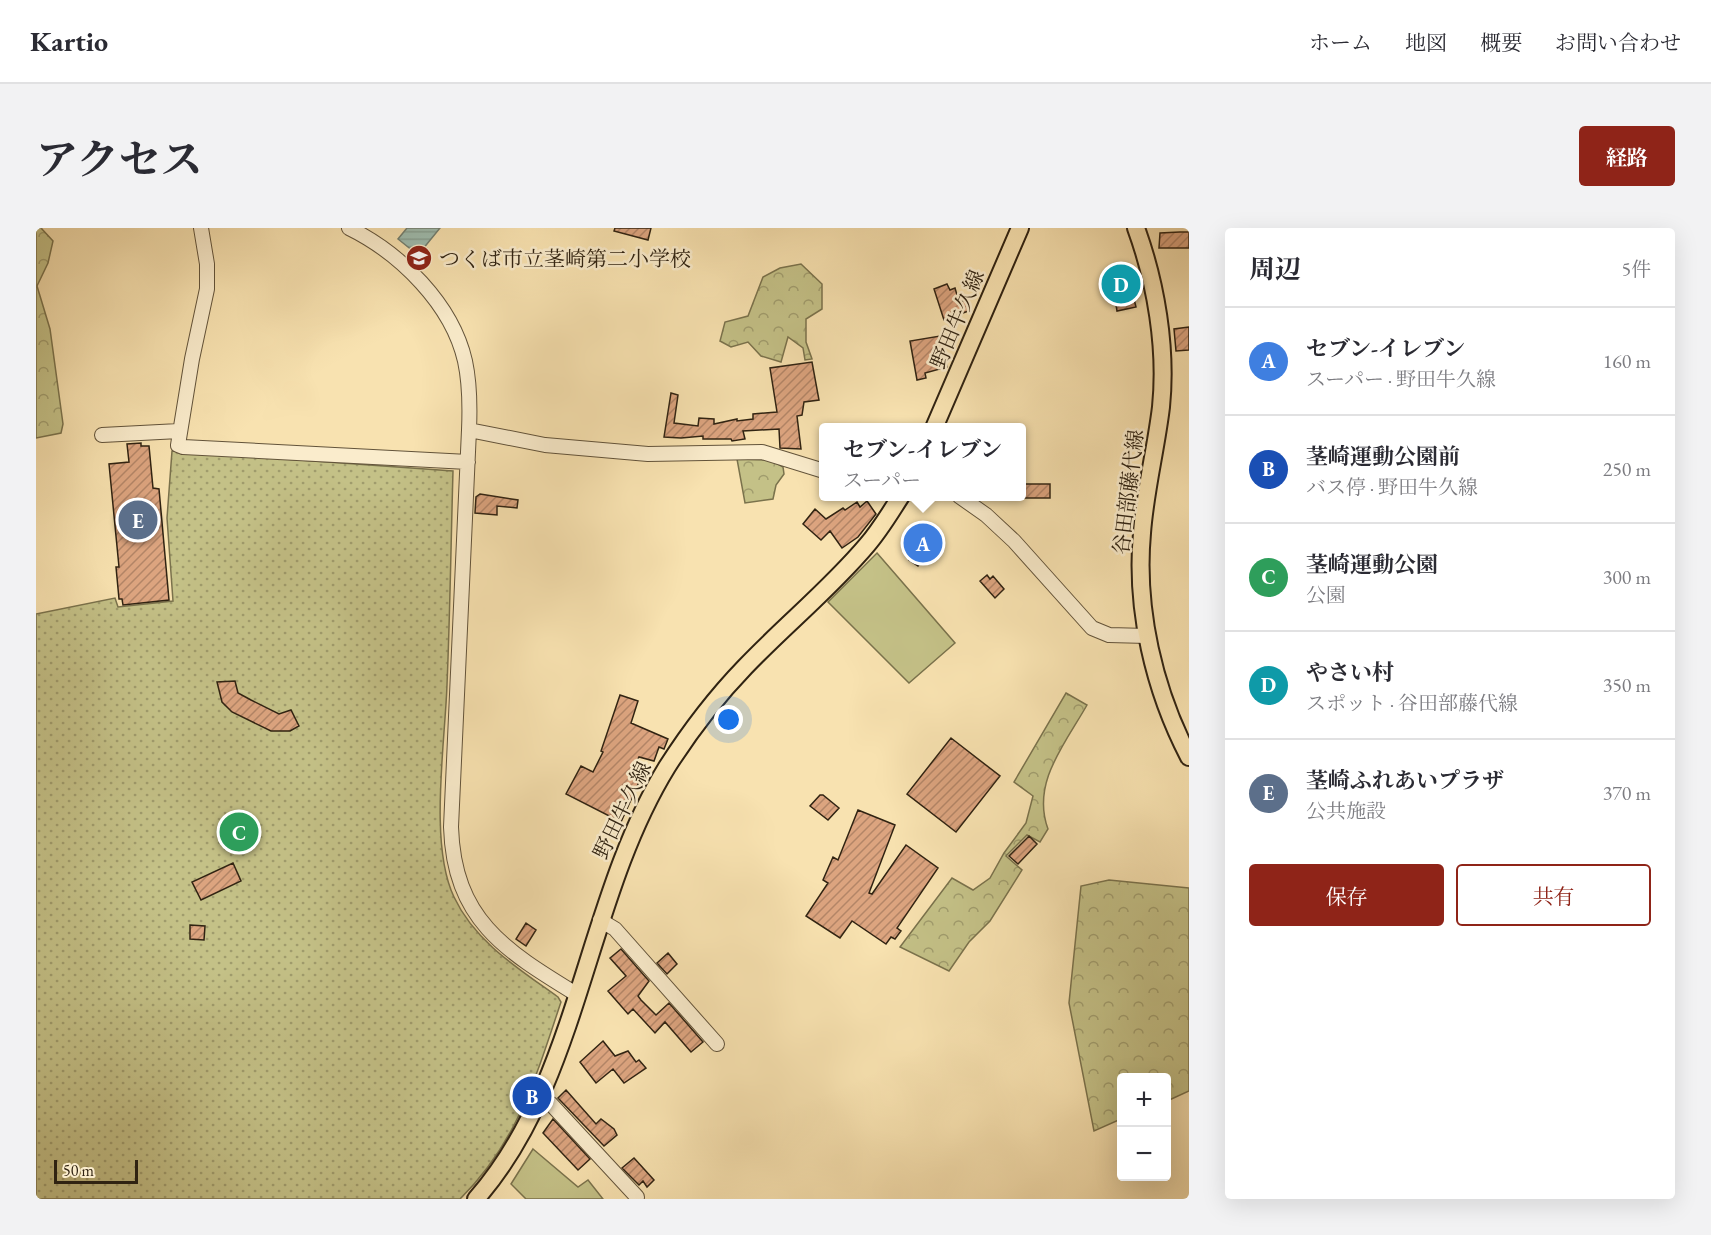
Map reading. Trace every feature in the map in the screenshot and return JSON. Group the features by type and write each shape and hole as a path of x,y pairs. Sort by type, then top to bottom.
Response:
{"main road":[{"name":"野田牛久線","path":"936,423 1020,228"},
{"name":"谷田部藤代線","path":"1140,230 1155,300 1161,368 1161,404 1142,534 1142,598 1147,636 1166,705 1189,757"},
{"name":"野田牛久線","path":"476,1199 516,1145 540,1097 630,837 682,745 713,703 745,667 854,561 897,501"}],"street":[{"path":"201,228 207,264 207,289 178,445 468,462"},
{"path":"350,228 370,238 395,257 442,311 464,358 468,378 468,462 451,827 453,858 466,898 491,933 527,962 576,994"},
{"path":"102,435 179,430"},
{"path":"469,430 545,445 648,454 762,452 819,469"},
{"path":"966,501 986,515 1014,541 1092,628 1109,635 1147,636"},
{"path":"600,920 615,929 717,1044"},
{"path":"540,1097 551,1104 637,1197"}],"green space":[{"path":"36,228 41,228 53,241 48,263 37,286 50,329 63,424 61,433 36,438"},
{"path":"801,264 822,284 822,309 806,319 806,342 812,359 805,360 803,348 788,337 781,362 761,356 748,342 731,347 720,341 725,322 748,316 763,277 780,268"},
{"path":"172,451 453,471 447,685 440,793 442,850 446,875 454,897 474,928 499,953 558,997 561,1002 533,1082 511,1131 497,1155 460,1199 36,1199 36,614 115,598 118,607 173,601 167,518"},
{"path":"737,459 771,460 783,467 784,474 776,485 773,499 745,503"},
{"path":"877,553 955,643 909,683 828,602"},
{"path":"1066,693 1087,705 1053,764 1047,780 1044,812 1048,829 1040,842 1027,835 1006,856 1022,870 990,921 969,942 949,971 900,947 952,878 973,890 990,878 1004,853 1026,823 1033,796 1014,782"},
{"path":"1109,880 1189,888 1189,1091 1171,1099 1171,1073 1117,1073 1117,1121 1094,1131 1069,1003 1081,886"},
{"path":"533,1149 578,1187 588,1180 603,1199 526,1199 511,1184"}],"shaded area":[{"path":"407,228 440,228 418,255 398,239"}],"building":[{"path":"615,228 651,228 648,240 614,231"},
{"path":"1189,232 1189,248 1159,248 1160,233"},
{"path":"1127,272 1136,307 1117,311 1111,273"},
{"path":"947,284 950,290 955,288 959,302 967,300 971,310 944,320 934,289"},
{"path":"1189,327 1189,350 1176,351 1174,329"},
{"path":"940,336 947,367 925,373 926,378 917,380 910,341"},
{"path":"812,362 819,400 804,402 802,415 797,416 801,449 780,448 779,429 743,431 745,439 732,441 731,439 703,439 703,436 664,437 671,393 678,395 674,423 698,426 699,418 714,419 714,424 737,419 737,421 753,419 753,414 777,412 770,368"},
{"path":"141,443 141,446 149,446 153,488 159,489 169,600 123,605 122,599 119,599 116,567 119,567 109,464 129,462 127,444"},
{"path":"1026,484 1050,484 1050,498 1026,498"},
{"path":"480,494 518,500 517,508 497,506 497,515 475,513 476,497"},
{"path":"867,501 876,514 858,537 842,548 830,531 821,540 803,524 815,509 826,519 843,508 845,510 857,502 860,507"},
{"path":"923,529 937,538 918,566 909,560 911,557 907,554"},
{"path":"987,575 990,579 993,576 1004,589 995,598 980,581"},
{"path":"235,681 238,693 251,700 279,714 291,710 299,726 290,731 271,731 232,712 222,702 217,682"},
{"path":"620,695 638,701 631,723 668,739 664,749 659,747 654,761 639,757 629,776 639,782 621,822 566,794 581,766 593,772 603,752 601,751"},
{"path":"951,738 1000,776 956,832 907,794"},
{"path":"820,795 839,808 828,820 810,806"},
{"path":"858,810 895,825 869,893 872,894 906,845 938,868 897,928 901,931 895,939 891,937 886,944 852,921 840,938 806,916 828,883 823,880 833,857 838,860"},
{"path":"1029,836 1037,844 1018,864 1009,856"},
{"path":"233,863 241,881 201,900 192,882"},
{"path":"526,923 536,930 526,946 516,939"},
{"path":"190,925 205,926 204,940 190,939"},
{"path":"621,949 649,981 638,996 641,1000 656,1015 669,1003 703,1042 691,1052 665,1022 655,1033 633,1009 628,1014 608,991 626,976 610,958"},
{"path":"668,953 677,964 667,974 657,963"},
{"path":"603,1041 615,1056 628,1051 636,1062 639,1060 646,1068 624,1083 613,1069 596,1083 580,1062"},
{"path":"566,1090 596,1124 601,1119 614,1129 617,1135 604,1146 558,1098"},
{"path":"553,1119 590,1159 578,1170 543,1133"},
{"path":"634,1158 654,1180 647,1187 643,1181 639,1185 622,1168"}],"place":[{"name":"つくば市立茎崎第二小学校","path":"419,258"},
{"name":"やさい村","path":"1121,284"},
{"name":"茎崎ふれあいプラザ","path":"138,520"},
{"name":"セブン-イレブン","path":"923,543"},
{"name":"茎崎運動公園","path":"239,832"},
{"name":"茎崎運動公園前","path":"532,1096"}]}
